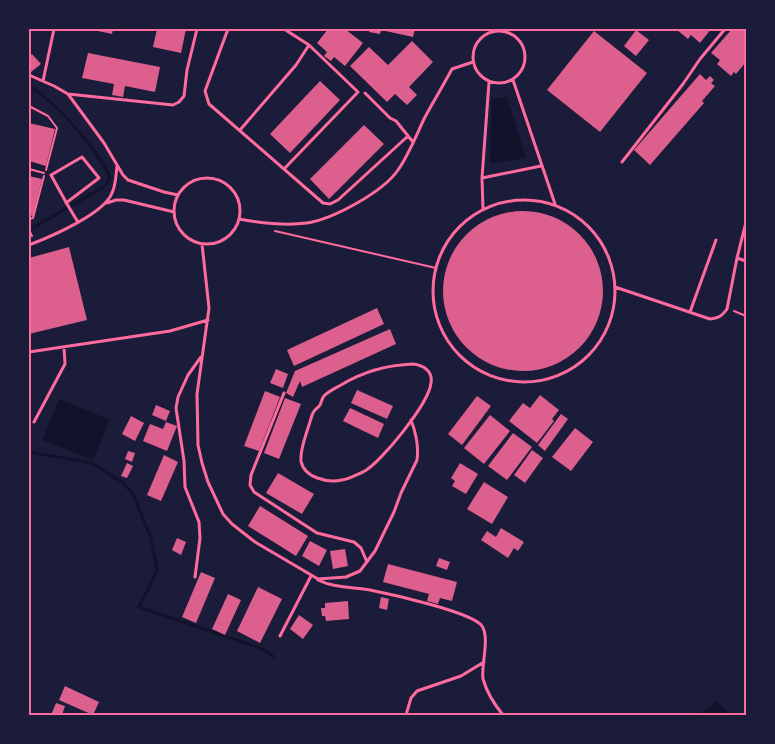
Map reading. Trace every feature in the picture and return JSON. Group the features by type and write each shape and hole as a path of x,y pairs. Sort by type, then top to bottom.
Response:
{"lane":[{"path":"43,81 54,29"},
{"path":"29,75 68,94 173,105 184,96 187,70 197,29"},
{"path":"228,29 204,91 210,104 323,203 330,204 338,200 408,136"},
{"path":"284,29 309,45 358,92 284,169"},
{"path":"622,162 725,29"},
{"path":"504,30 517,38 524,50 522,70 513,80 501,83 490,82 476,70 473,62 477,44 490,31 504,30"},
{"path":"240,130 296,65 309,45"},
{"path":"239,219 264,224 306,223 352,206 366,198 395,174 452,69 473,62"},
{"path":"513,80 555,204"},
{"path":"483,210 482,178 490,82"},
{"path":"365,93 390,118 396,121 413,142"},
{"path":"68,94 128,180 164,192 178,194"},
{"path":"66,203 99,178 82,157 51,175 66,203 71,212 78,222"},
{"path":"104,204 112,192 117,165"},
{"path":"482,178 541,166"},
{"path":"205,178 225,183 237,196 240,210 239,219 234,230 223,240 216,243 202,244 195,242 183,234 175,221 174,212 178,194 195,180 205,178"},
{"path":"29,245 63,231 104,204 116,200 124,200 174,212"},
{"path":"531,200 555,204 578,217 597,235 610,258 615,287 612,316 599,344 576,367 547,380 515,382 485,374 459,356 441,330 433,299 436,268 446,244 462,224 483,210 506,201 531,200"},
{"path":"615,287 710,319 717,318 723,315 727,309 746,222"},
{"path":"690,312 716,240"},
{"path":"202,244 209,308 197,394 198,445 202,463 227,519 240,531 318,579 335,585 401,597 467,616 482,627 484,635 483,678 492,702 503,715"},
{"path":"737,258 746,262"},
{"path":"29,352 170,331 208,320"},
{"path":"34,422 65,364 64,347"},
{"path":"194,577 200,538 200,522 185,487 184,461 176,408 178,397 188,375 202,356"},
{"path":"318,579 346,577 360,571 386,530 417,460 417,436 411,420 431,384 430,376 424,367 413,364 385,367 358,376 323,396 319,406 312,414 301,460 304,468 313,476 329,481 340,481 367,470 390,448 411,420"},
{"path":"284,393 251,475 250,485 254,492 317,533 354,542 361,548 367,562"},
{"path":"280,636 311,576"},
{"path":"406,715 411,698 416,691 461,676 484,661"}],"path":[{"path":"29,106 48,116 57,128 33,218 29,220"},
{"path":"29,169 45,173"},
{"path":"275,232 436,268"},
{"path":"727,309 746,316"}],"shaded area":[{"path":"507,97 526,158 492,163 490,161 492,99"},
{"path":"59,399 110,420 93,460 42,440"},
{"path":"717,701 732,715 699,715"}],"building":[{"path":"89,29 113,29 112,34"},
{"path":"157,29 186,29 181,53 153,47"},
{"path":"328,29 345,29 363,43 345,66 334,57 331,61 324,56 327,52 317,43"},
{"path":"370,29 415,29 413,37 381,30 380,34 369,32"},
{"path":"676,29 711,29 700,43 691,35 688,39"},
{"path":"732,29 746,29 746,62 736,74 734,72 731,76 717,64 720,60 711,53"},
{"path":"636,30 649,40 636,56 624,46"},
{"path":"594,31 647,73 600,132 547,90"},
{"path":"412,41 433,62 409,87 417,95 407,105 395,94 387,102 350,66 369,47 388,65"},
{"path":"88,53 160,67 155,92 125,86 123,97 112,95 114,84 82,78"},
{"path":"32,54 41,64 31,72 29,70 29,57"},
{"path":"700,74 706,80 710,76 714,80 711,83 715,86 702,101 704,103 650,165 634,150"},
{"path":"320,81 340,100 290,153 270,134"},
{"path":"29,123 55,129 46,166 29,161"},
{"path":"364,125 384,144 329,199 310,179"},
{"path":"29,176 42,179 33,216 29,215"},
{"path":"523,211 554,217 574,229 585,240 597,260 603,291 597,322 585,342 574,353 554,365 523,371 492,365 472,353 461,342 449,322 443,291 449,260 461,240 472,229 492,217"},
{"path":"69,247 87,320 29,334 29,258"},
{"path":"377,308 384,324 294,366 287,350"},
{"path":"390,329 396,344 302,387 300,381 293,397 286,393 295,371"},
{"path":"276,369 288,374 283,388 270,383"},
{"path":"357,390 393,406 387,419 351,403"},
{"path":"265,391 280,397 259,451 244,446"},
{"path":"540,395 559,410 552,419 554,421 537,443 509,421 523,403 530,408"},
{"path":"477,396 491,406 462,445 448,434"},
{"path":"285,398 301,404 279,459 264,453"},
{"path":"156,405 170,411 166,421 152,415"},
{"path":"350,408 384,424 378,438 343,421"},
{"path":"561,414 568,419 545,451 538,445"},
{"path":"490,415 510,431 484,464 464,448"},
{"path":"131,416 144,423 135,441 122,434"},
{"path":"166,422 177,426 167,451 143,441 150,424 163,429"},
{"path":"575,428 593,442 571,471 552,457"},
{"path":"513,433 532,447 507,480 488,466"},
{"path":"532,450 543,458 525,483 514,475"},
{"path":"128,451 135,453 132,462 125,459"},
{"path":"164,455 178,462 161,501 147,495"},
{"path":"127,463 133,466 127,478 121,476"},
{"path":"460,463 478,474 466,494 452,486 455,481 451,478"},
{"path":"278,473 314,494 302,514 266,493"},
{"path":"484,482 508,497 492,524 467,509"},
{"path":"260,506 308,536 296,556 248,526"},
{"path":"501,528 524,542 518,551 514,548 508,558 481,540 487,531 496,537"},
{"path":"177,538 186,542 181,555 172,550"},
{"path":"310,541 327,550 319,566 302,556"},
{"path":"345,549 348,566 333,569 330,551"},
{"path":"439,558 450,562 447,570 436,566"},
{"path":"388,564 457,582 452,601 440,598 438,604 427,601 429,594 383,582"},
{"path":"201,572 215,578 196,623 182,617"},
{"path":"258,587 282,599 260,643 237,631"},
{"path":"228,594 241,600 225,635 212,629"},
{"path":"381,597 389,599 387,610 379,608"},
{"path":"348,601 349,619 326,621 325,616 322,616 321,608 325,608 325,603"},
{"path":"299,615 313,625 303,639 290,629"},
{"path":"65,686 99,702 93,715 59,700"},
{"path":"56,703 65,706 62,715 51,715"}],"waterway":[{"path":"29,86 51,102 86,140 110,177 102,188 29,230"},
{"path":"29,452 92,463 123,483 133,494 151,538 157,571 139,607 263,649 274,657"}]}
